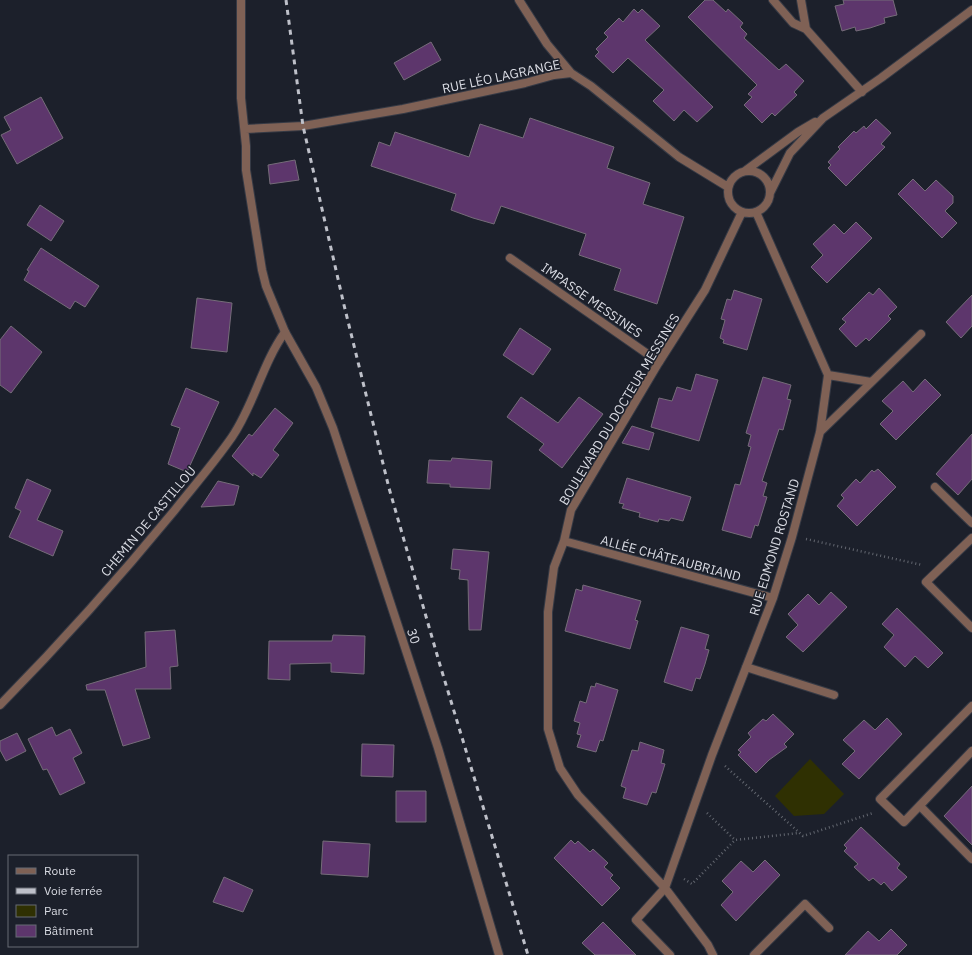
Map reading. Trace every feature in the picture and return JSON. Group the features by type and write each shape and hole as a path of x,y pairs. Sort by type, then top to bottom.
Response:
{"street":[{"name":"30","path":"241,0 241,98 245,129 246,170 262,270 266,286 285,332 316,387 333,428 438,748 499,955"},
{"path":"519,0 547,44 571,73"},
{"path":"773,0 793,23 806,29 862,92"},
{"path":"801,0 806,29"},
{"path":"823,118 790,153 766,204 756,212 742,212 732,205 729,200 728,187 734,177 745,171 798,132 823,118 862,92 972,10"},
{"name":"RUE LÉO LAGRANGE","path":"245,129 281,129 403,109 554,75 571,73 591,86 679,158 728,187"},
{"path":"745,171 751,171 763,176 767,181 770,193"},
{"name":"BOULEVARD DU DOCTEUR MESSINES","path":"713,955 708,945 665,888 578,795 560,768 548,729 548,612 554,566 564,541 571,510 659,362 705,290 742,212"},
{"path":"756,212 828,375 871,382"},
{"name":"IMPASSE MESSINES","path":"510,258 659,362"},
{"name":"CHEMIN DE CASTILLOU","path":"0,705 54,650 144,547 233,436 252,400 273,348 285,332"},
{"path":"820,432 920,334"},
{"name":"RUE EDMOND ROSTAND","path":"670,955 636,920 665,888 712,755 773,598 792,536 820,432 828,375"},
{"path":"935,487 972,523"},
{"path":"972,538 926,582 972,628"},
{"name":"ALLÉE CHÂTEAUBRIAND","path":"564,541 773,598"},
{"path":"746,667 834,695"},
{"path":"972,706 880,798 904,822 972,751"},
{"path":"920,806 972,859"},
{"path":"754,955 805,904 829,928"}],"path":[{"path":"792,536 940,569"},
{"path":"712,755 803,836 889,807"},
{"path":"695,802 735,840"},
{"path":"672,871 692,884 735,840 799,832"}],"green space":[{"path":"810,759 844,794 824,814 794,816 775,796"}],"building":[{"path":"705,0 713,0 726,12 728,9 743,23 740,27 747,34 744,38 779,70 786,64 804,81 794,92 797,95 775,116 772,113 762,123 744,105 752,97 748,94 757,85 688,17"},
{"path":"843,0 893,0 897,15 884,18 885,23 870,28 856,31 855,27 842,31 835,6 844,4"},
{"path":"634,9 638,13 642,9 660,26 645,40 713,107 697,122 684,110 674,121 653,101 664,90 628,58 613,73 595,56 599,52 596,49 608,37 604,33 619,18 623,22"},
{"path":"431,42 441,60 404,80 394,63"},
{"path":"41,97 63,138 17,164 1,135 11,130 4,117"},
{"path":"530,118 614,147 607,168 650,183 643,204 684,217 657,304 614,290 621,269 579,255 586,234 501,206 494,224 473,218 451,210 456,194 371,166 379,142 390,146 395,132 469,157 480,124 523,138"},
{"path":"876,119 891,133 881,144 885,147 846,186 828,168 831,165 828,162 840,149 838,147 854,131 856,133 864,126 866,129"},
{"path":"295,160 299,180 270,184 268,165"},
{"path":"913,179 925,191 936,180 953,196 953,203 945,211 957,223 942,238 898,194"},
{"path":"40,205 64,221 51,241 27,225"},
{"path":"856,222 872,238 827,283 811,267 823,255 813,244 834,224 844,234"},
{"path":"41,248 99,286 85,307 75,301 70,309 24,280 29,271 27,270"},
{"path":"879,288 897,307 888,316 891,319 869,341 866,338 856,347 839,329 846,322 842,319 869,292 873,295"},
{"path":"734,290 762,299 747,350 723,343 724,340 720,338 725,320 721,319 727,299 731,300"},
{"path":"972,295 972,326 961,338 946,322"},
{"path":"197,298 232,303 227,352 191,348"},
{"path":"11,326 42,352 11,393 0,385 0,340"},
{"path":"520,328 551,349 533,375 503,355"},
{"path":"696,374 718,380 699,441 651,427 659,398 672,401 677,387 691,391"},
{"path":"763,377 791,385 787,399 791,400 783,430 779,429 762,481 767,483 763,496 767,497 758,526 755,525 751,538 722,530 735,484 740,485 751,447 748,446 751,435 746,433"},
{"path":"925,379 941,395 896,440 880,424 893,411 882,401 903,381 913,392"},
{"path":"186,388 219,402 187,472 168,464 180,428 171,425"},
{"path":"521,397 558,423 579,397 603,414 562,468 539,450 544,444 507,417"},
{"path":"275,408 293,423 273,450 279,455 261,478 253,473 253,476 232,456 249,434 252,436"},
{"path":"632,426 654,433 649,450 622,443"},
{"path":"972,434 972,479 958,495 936,474"},
{"path":"452,458 492,461 490,489 450,487 450,484 427,483 429,460 451,461"},
{"path":"878,469 896,487 857,526 837,506 844,498 841,495 856,479 860,483 872,470 874,472"},
{"path":"627,478 691,497 683,521 671,518 669,521 659,519 658,522 639,517 640,513 622,508 624,504 619,503"},
{"path":"27,479 51,490 37,520 63,531 53,556 9,537 21,511 15,508"},
{"path":"218,481 239,486 234,505 201,507"},
{"path":"453,549 489,552 481,630 469,630 468,580 459,579 460,570 451,569"},
{"path":"583,585 641,601 635,620 638,621 630,649 565,631 576,589 582,591"},
{"path":"831,592 847,607 803,652 786,637 798,625 788,614 808,594 819,605"},
{"path":"897,608 943,653 928,668 915,656 905,667 884,647 894,635 882,624"},
{"path":"681,627 709,635 705,649 709,650 705,664 700,679 696,678 692,691 664,682"},
{"path":"175,630 178,666 170,667 171,689 135,689 150,738 123,746 105,690 87,690 86,685 146,667 145,632"},
{"path":"333,635 365,636 364,674 331,672 331,663 290,664 290,680 268,679 269,641 332,641"},
{"path":"596,683 618,690 603,741 600,740 596,752 577,747 581,735 577,734 580,723 574,721 580,701 586,703 591,686 595,687"},
{"path":"773,714 794,734 784,744 787,747 769,760 756,773 738,755 741,752 738,750 751,737 748,733 763,719 766,721"},
{"path":"887,718 902,734 859,779 842,764 855,751 843,740 864,720 875,730"},
{"path":"52,727 56,736 70,729 82,753 73,758 85,783 60,795 47,769 43,770 28,739"},
{"path":"17,733 26,751 6,761 0,750 0,741"},
{"path":"640,742 664,750 661,763 665,764 656,793 652,792 647,805 623,798 626,788 621,786 632,750 638,751"},
{"path":"362,744 394,745 393,777 361,776"},
{"path":"972,786 972,845 944,816"},
{"path":"396,791 426,791 426,822 396,822"},
{"path":"861,827 900,864 897,868 907,877 892,891 884,882 881,885 873,878 869,881 854,867 858,864 844,851 847,848 844,845"},
{"path":"571,840 575,844 578,841 590,852 593,849 608,863 604,867 613,875 610,878 620,888 602,906 554,858"},
{"path":"323,841 370,844 368,877 321,874"},
{"path":"765,860 780,875 736,921 721,905 733,892 722,881 741,861 753,872"},
{"path":"224,877 253,890 243,912 213,902"},
{"path":"603,922 636,955 595,955 582,943"},
{"path":"891,929 907,945 897,955 845,955 868,931 879,941"}],"railway":[{"path":"286,0 303,126 344,305 389,488 440,665 528,955"}]}
